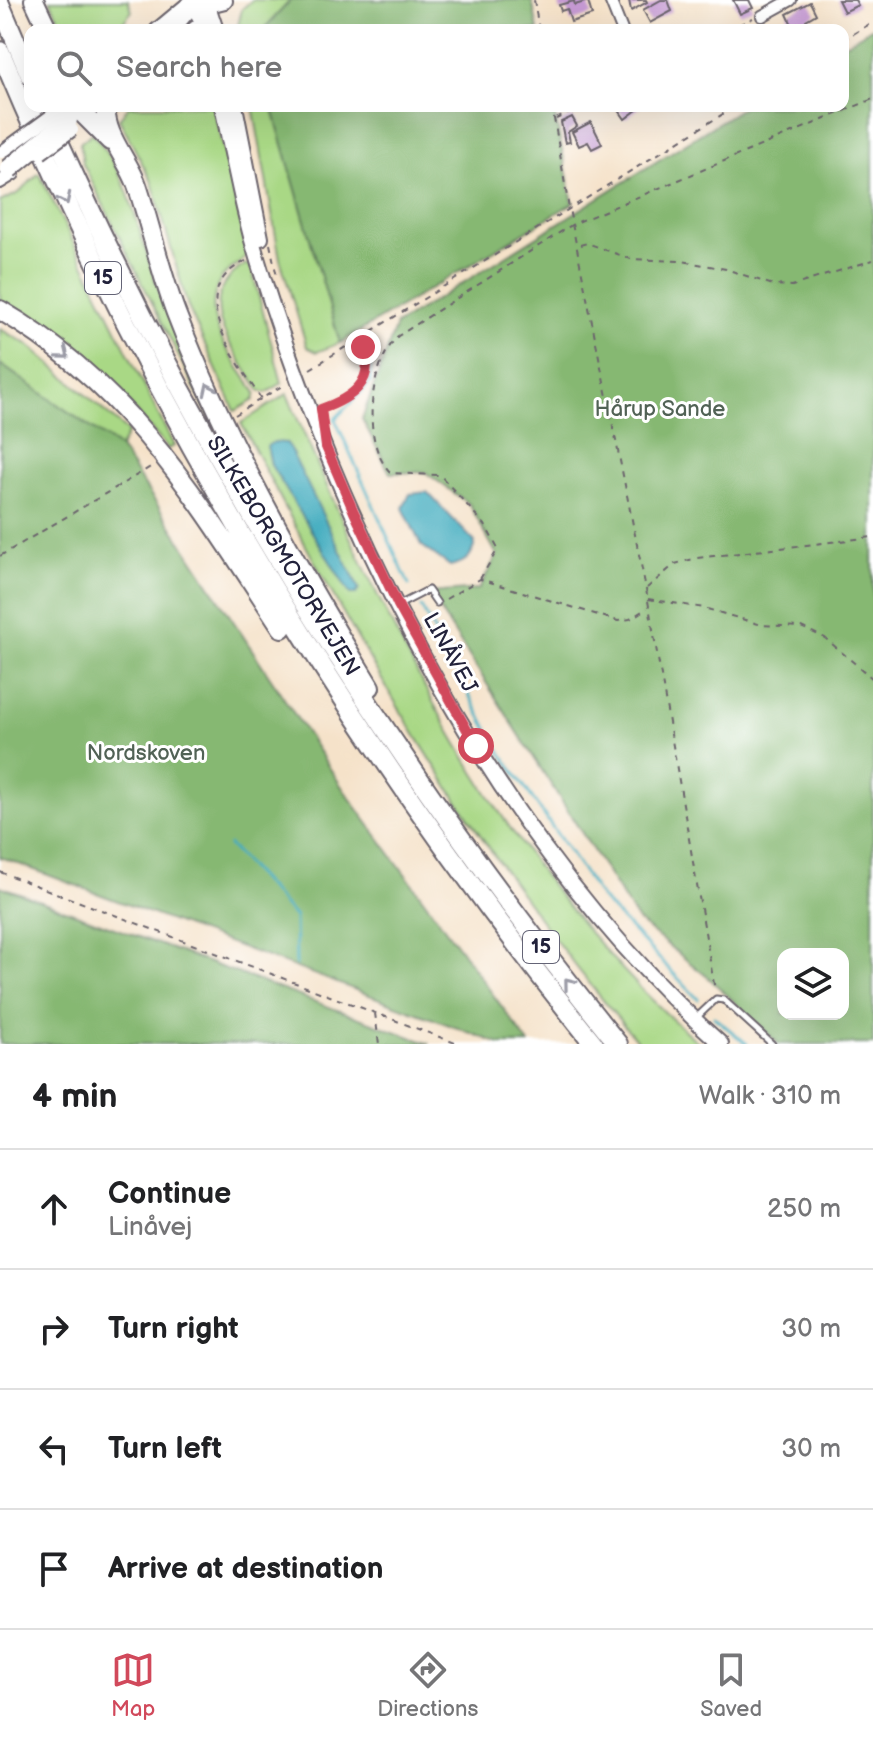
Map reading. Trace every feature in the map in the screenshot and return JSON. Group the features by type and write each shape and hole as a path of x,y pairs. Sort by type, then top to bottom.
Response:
{"highway":[{"path":"34,0 45,24"},
{"path":"0,4 24,61"},
{"name":"SILKEBORGMOTORVEJEN","path":"0,51 24,104"},
{"name":"SILKEBORGMOTORVEJEN","path":"27,112 90,251 219,499 324,673 472,888 594,1044"},
{"path":"4,165 71,112"},
{"name":"SILKEBORGMOTORVEJEN","path":"75,112 146,325 233,486 339,661 466,847 618,1044"},
{"path":"78,112 108,126 134,178 175,312 211,395 299,565 466,847"},
{"path":"4,165 32,130"},
{"path":"0,310 97,380 162,450 189,486 339,715 472,888"}],"main road":[{"path":"199,11 225,0"},
{"name":"LINÅVEJ","path":"223,112 250,231 276,312 321,434 398,605 476,746 520,814 613,935 721,1044"},
{"name":"LINÅVEJ","path":"233,112 276,312"}],"street":[{"path":"610,0 620,24"},
{"path":"762,16 784,2"},
{"path":"170,24 199,11"},
{"path":"181,24 199,11"},
{"path":"32,130 70,112"}],"lane":[{"path":"398,605 428,590 437,603"},
{"path":"694,1020 716,999 724,1000 772,1044"}],"path":[{"path":"534,0 538,24"},
{"path":"743,24 762,16"},
{"path":"849,36 873,22"},
{"path":"849,109 873,99"},
{"path":"553,112 569,209 579,245 646,589 716,999"},
{"path":"554,120 571,112"},
{"path":"311,382 308,369 726,112"},
{"path":"437,603 480,579 498,549 485,525 440,475 394,475 387,469 370,430 370,417 385,353 398,336 573,224 842,112"},
{"path":"270,240 279,284"},
{"path":"579,245 587,243 631,259 682,261 726,269 773,285 792,286 873,260"},
{"path":"251,259 224,279 215,310 221,332 261,399"},
{"path":"321,409 351,397 363,383 367,361 358,339"},
{"path":"234,415 285,384"},
{"path":"0,556 157,463"},
{"path":"646,589 675,564 697,558 873,537"},
{"path":"480,579 618,621 630,619 648,607"},
{"path":"647,599 704,608 762,625 801,627 825,638 873,679"},
{"path":"0,872 458,1044"},
{"path":"375,1013 379,1044"}],"green space":[{"path":"50,0 128,0 132,11 122,24 61,24"},
{"path":"252,0 291,0 269,24 238,24 242,9"},
{"path":"291,0 532,0 537,24 269,24"},
{"name":"Hårup Sande","path":"873,27 873,1044 779,1044 710,979 638,921 429,593 479,589 497,555 469,504 425,472 390,473 362,419 396,325 735,112 849,112 849,41"},
{"path":"124,112 214,112 248,254 221,279 213,309 229,353 256,393 254,400 235,411 188,307 152,182 119,119"},
{"path":"254,112 274,112 340,343 317,352 307,347 280,259"},
{"path":"274,112 554,112 573,203 340,343"},
{"path":"92,133 125,186 163,302 215,416 209,417 83,164 80,143"},
{"path":"39,173 174,446 168,449 115,387 32,322 0,303 0,202 19,193"},
{"path":"246,264 251,267 282,383 266,393 260,391 229,343 218,309 220,293 229,278"},
{"path":"0,329 29,345 128,432 120,448 0,364"},
{"name":"Nordskoven","path":"0,364 120,448 344,790 529,1044 500,1044 0,857"},
{"path":"287,394 366,571 409,658 457,744 509,826 566,904 630,977 700,1044 640,1044 525,900 422,746 328,586 241,423"},
{"path":"0,886 430,1044 0,1044"}],"water":[{"path":"274,442 287,443 354,578 359,589 356,594 350,594 271,465 267,446"},
{"path":"427,492 475,542 470,556 464,561 450,566 421,545 403,508 410,494"}],"building":[{"path":"629,0 646,0 647,2 631,11"},
{"path":"661,0 668,0 672,11 650,23 643,10"},
{"path":"733,0 749,0 753,8 740,14"},
{"path":"838,0 855,0 858,5 844,12"},
{"path":"574,1 575,5 588,1 592,15 571,22 567,9 561,11 559,5"},
{"path":"810,2 816,14 806,20 807,23 792,24 787,14"},
{"path":"620,112 634,112 625,119"},
{"path":"572,117 577,126 568,132 570,142 565,143 561,122"},
{"path":"591,122 602,144 592,149 588,142 579,146 572,132"}],"waterway":[{"path":"371,353 370,383 335,419 409,585"},
{"path":"421,607 498,748 601,898 698,999"},
{"path":"229,845 295,917 296,965"},
{"path":"714,1017 747,1044"}],"route":[{"path":"363,347 367,370 358,391 321,409 326,447 398,605 476,746"}]}
